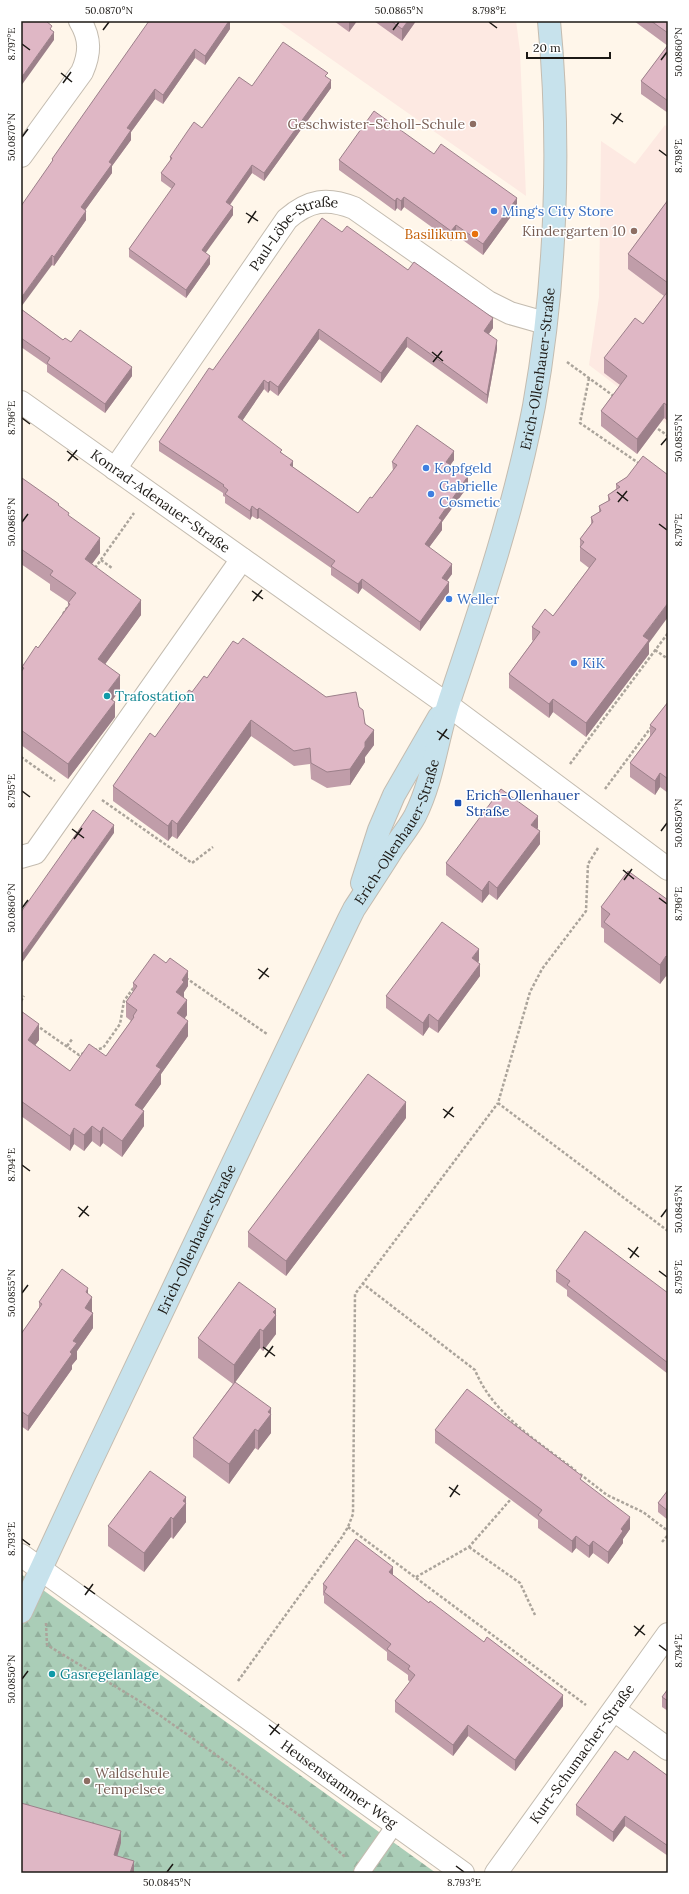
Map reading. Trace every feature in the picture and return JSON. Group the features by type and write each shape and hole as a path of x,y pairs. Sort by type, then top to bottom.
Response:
{"street":[{"path":"21,156 82,72 88,59 89,40 80,21"},
{"name":"Erich-Ollenhauer-Straße","path":"22,1609 354,909 414,817 428,786 448,705 484,597 506,524 534,406 543,345 550,277 554,191 553,64 549,21"},
{"name":"Paul-Löbe-Straße","path":"116,468 288,219 299,209 312,203 328,201 342,203 354,208 488,302 510,314 545,323"},
{"name":"Konrad-Adenauer-Straße","path":"21,402 448,705 668,869"},
{"name":"Konrad-Adenauer-Straße","path":"21,857 35,853 242,559"},
{"name":"Heusenstammer Weg","path":"21,1555 463,1873"},
{"name":"Kurt-Schumacher-Straße","path":"496,1873 668,1634"},
{"path":"610,1715 668,1749"}],"lane":[{"path":"362,1872 395,1825"}],"path":[{"path":"543,345 619,400"},
{"path":"589,378 580,423 645,468"},
{"path":"650,423 668,436"},
{"path":"92,572 149,492"},
{"path":"101,560 112,568"},
{"path":"58,620 71,602"},
{"path":"555,785 668,633"},
{"path":"655,650 668,659"},
{"path":"589,810 654,723"},
{"path":"21,757 79,791 192,864 213,847"},
{"path":"224,1701 348,1527 352,1514 356,1294 362,1283 498,1103 530,992 542,969 586,911 588,864 590,858 612,828"},
{"path":"180,975 288,1048"},
{"path":"34,1024 79,1055 103,1048 120,1024 124,1001 137,982"},
{"path":"21,1001 24,996"},
{"path":"67,1046 73,1038"},
{"path":"498,1103 668,1231"},
{"path":"362,1283 475,1370 485,1391 511,1420 607,1495 643,1512 668,1531"},
{"path":"416,1578 469,1547 511,1499"},
{"path":"348,1527 416,1578 610,1715"},
{"path":"662,1542 668,1535"},
{"path":"469,1547 520,1584 535,1615"},
{"path":"22,1609 45,1620 47,1645 141,1702 219,1757 299,1815 362,1872"}],"shaded area":[{"name":"Geschwister-Scholl-Schule","path":"277,21 516,21 520,51 526,196"},
{"name":"Kindergarten 10","path":"665,125 668,128 668,425 589,365 599,297 601,141 635,164"}],"green space":[{"path":"21,1574 61,1603 436,1873 21,1873"}],"building":[{"path":"21,21 46,21 52,26 50,29 54,32 21,78"},
{"path":"149,21 229,21 205,56 195,49 163,95 155,89 127,128 131,130 109,162 112,164 81,207 86,211 54,257 52,255 21,298 21,206 53,160 52,159"},
{"path":"391,21 408,21 402,29"},
{"path":"651,21 668,21 668,33"},
{"path":"283,42 328,73 325,76 331,80 264,173 252,165 226,202 233,207 202,250 210,256 186,290 129,249 175,184 161,173 194,122 202,128 239,77 252,86"},
{"path":"668,45 668,101 641,81"},
{"path":"374,111 434,154 441,144 517,198 483,244 456,225 451,231 404,197 401,201 397,198 395,201 339,160"},
{"name":"Kindergarten 10","path":"668,200 668,283 628,254"},
{"path":"322,218 342,232 347,226 408,270 414,262 493,318 484,331 497,340 487,395 407,337 381,373 319,329 278,387 270,381 268,383 264,380 238,417 282,450 280,452 293,461 290,465 358,513 370,497 372,498 397,465 392,462 417,425 454,451 446,462 468,476 439,518 442,520 425,544 452,564 442,578 449,582 420,622 362,579 358,584 331,566 335,561 259,508 257,510 252,506 250,511 225,494 228,490 223,486 224,485 159,442 209,368 213,370"},
{"path":"668,291 668,406 664,403 637,439 601,411 627,376 604,358 635,318 643,324"},
{"path":"21,309 63,340 65,338 71,342 80,330 132,367 105,404 47,363 50,358 21,338"},
{"path":"643,456 668,475 668,603 643,636 649,640 586,723 553,699 549,704 509,674 540,632 532,627 545,609 553,616 596,559 580,547 584,542 580,539 593,522 591,517 601,511 599,506 610,500 608,495 620,487 616,484 627,477"},
{"path":"22,478 59,504 58,505 69,513 68,515 100,538 85,559 141,600 98,659 120,675 105,695 115,702 68,764 21,730 21,672 24,668 22,667 36,646 38,648 70,604 68,603 76,593 50,575 53,571 21,549"},
{"path":"243,638 326,697 356,692 359,707 363,710 365,724 374,730 365,742 365,747 350,769 327,772 311,763 310,748 294,751 251,720 177,824 172,820 168,826 113,786 150,733 155,737 189,690 192,692 204,676 207,678 233,641 238,644"},
{"path":"668,702 668,779 660,773 655,781 630,763 656,729 650,725"},
{"path":"501,789 538,816 531,825 540,831 497,888 489,881 482,891 446,863"},
{"path":"93,810 114,825 21,956 21,912"},
{"path":"628,871 668,900 668,957 666,956 660,965 604,922 610,914 601,907"},
{"path":"442,922 479,949 472,958 480,964 438,1021 429,1014 423,1023 386,996"},
{"path":"154,954 166,963 170,958 188,971 182,980 184,982 176,992 187,1000 177,1013 188,1021 156,1066 161,1069 135,1105 144,1111 122,1141 103,1127 100,1132 92,1126 84,1135 74,1128 70,1136 21,1101 21,1011 39,1024 28,1040 70,1071 89,1044 106,1056 134,1017 133,1016 137,1010 126,1002 137,986 133,983"},
{"path":"368,1074 406,1102 286,1261 248,1232"},
{"path":"585,1231 668,1293 668,1363 567,1285 570,1281 556,1271"},
{"path":"62,1269 88,1288 86,1292 92,1297 85,1308 93,1313 73,1341 77,1343 70,1352 72,1354 28,1416 21,1411 21,1334 42,1304 39,1302"},
{"path":"239,1282 276,1309 273,1312 276,1315 263,1331 260,1329 234,1365 198,1338"},
{"path":"235,1382 271,1408 268,1412 271,1414 258,1431 255,1429 229,1464 193,1438"},
{"path":"467,1389 582,1476 580,1479 630,1517 621,1529 623,1531 608,1552 593,1541 589,1546 576,1536 572,1541 538,1515 542,1510 435,1430"},
{"path":"150,1471 186,1497 183,1501 186,1503 173,1519 171,1517 144,1553 108,1526"},
{"path":"668,1490 668,1511 658,1503"},
{"path":"356,1539 393,1567 389,1572 429,1603 430,1601 484,1642 487,1637 563,1695 515,1760 468,1725 453,1745 395,1701 415,1675 408,1669 410,1666 387,1649 391,1644 324,1592 327,1587 323,1584"},
{"path":"668,1689 668,1701 662,1697"},
{"path":"615,1751 628,1760 634,1751 668,1776 668,1846 625,1816 613,1832 576,1805"},
{"path":"21,1803 121,1831 114,1855 134,1861 130,1873 21,1873"}],"place":[{"name":"Geschwister-Scholl-Schule","path":"473,124"},
{"name":"Ming‘s City Store","path":"494,211"},
{"name":"Kindergarten 10","path":"634,231"},
{"name":"Basilikum","path":"475,234"},
{"name":"Kopfgeld","path":"426,468"},
{"name":"Gabrielle Cosmetic","path":"431,494"},
{"name":"Weller","path":"449,599"},
{"name":"KiK","path":"574,663"},
{"name":"Trafostation","path":"107,696"},
{"name":"Erich-Ollenhauer Straße","path":"458,803"},
{"name":"Gasregelanlage","path":"52,1674"},
{"name":"Waldschule Tempelsee","path":"87,1781"}]}
